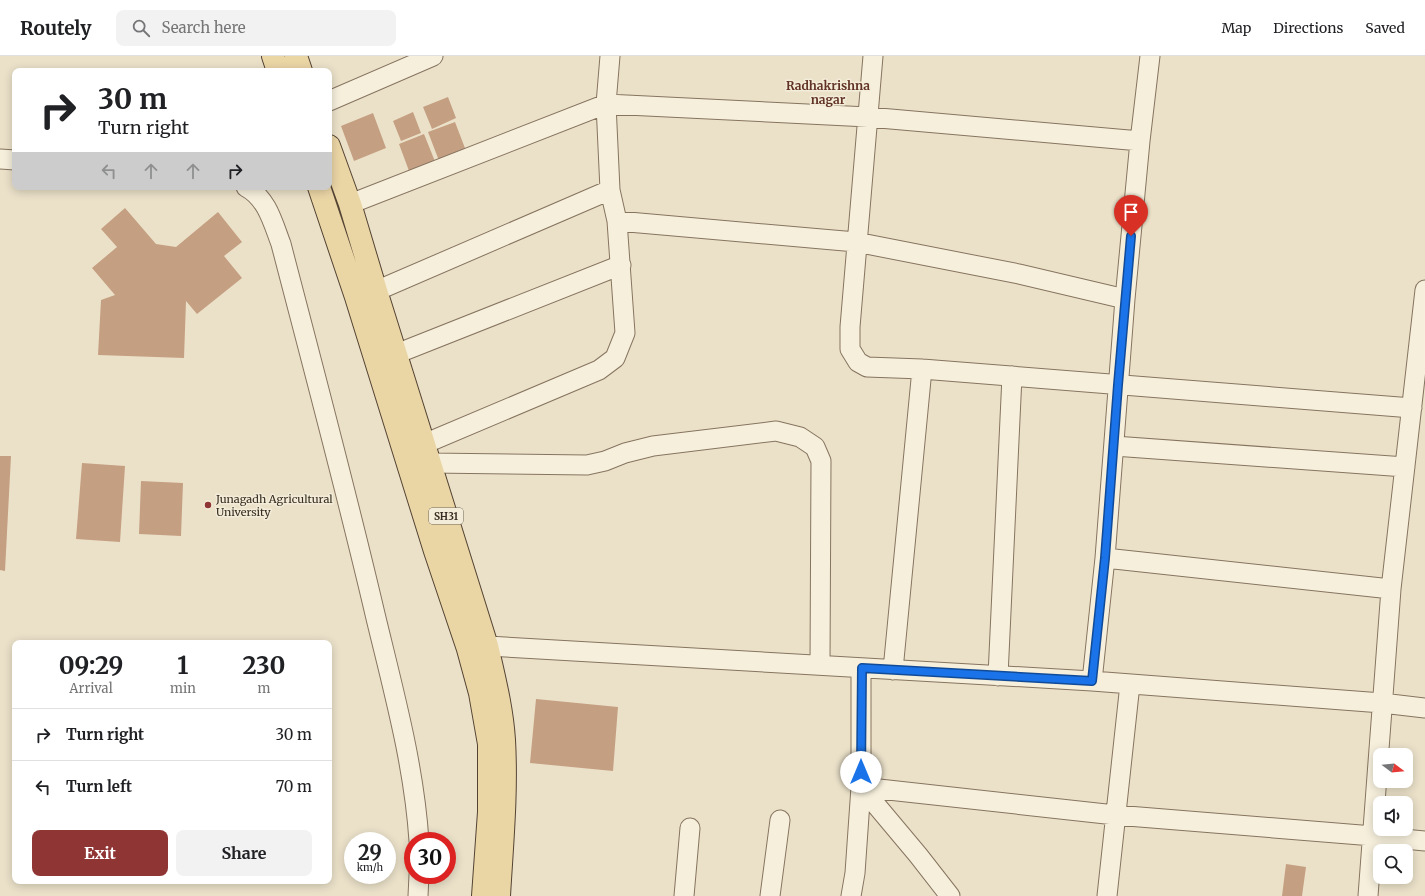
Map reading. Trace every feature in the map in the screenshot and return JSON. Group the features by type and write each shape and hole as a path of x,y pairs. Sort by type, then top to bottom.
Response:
{"main road":[{"path":"273,56 277,68"},
{"path":"296,56 300,68"},
{"name":"SH31","path":"332,154 350,204 487,646 499,700 506,782 499,896"},
{"path":"320,190 356,297 433,544 468,649 480,693 489,744 489,812 483,896"}],"street":[{"path":"332,100 434,56"},
{"path":"427,454 599,370 615,358 625,333 618,221 610,190 606,104 610,56"},
{"path":"873,56 856,242 850,327 850,349 858,362 867,367 922,369 1412,408"},
{"path":"1092,681 1105,558 1125,299 1150,56"},
{"path":"350,204 606,104 868,116 1140,142"},
{"path":"0,159 12,160"},
{"path":"252,190 268,208 281,244 351,511 406,744 418,832"},
{"path":"376,291 610,190"},
{"path":"618,221 856,242 1020,274 1125,299"},
{"path":"396,354 621,265"},
{"path":"1376,796 1391,589 1405,467 1417,434 1412,408 1425,290"},
{"path":"893,670 922,369"},
{"path":"998,676 1012,376"},
{"path":"427,454 586,465 605,461 625,453 653,446 776,431 800,437 815,447 821,461 820,665"},
{"path":"1114,446 1405,467"},
{"path":"1105,558 1391,589"},
{"path":"487,646 1092,681 1382,703 1425,708"},
{"path":"851,896 855,874 861,787 862,668"},
{"path":"1107,896 1130,684"},
{"path":"861,787 1116,815 1425,841"},
{"path":"861,787 950,896"},
{"path":"770,896 780,820"},
{"path":"684,896 690,828"},
{"path":"1368,896 1373,836"},
{"path":"418,896 419,884"}],"building":[{"path":"448,97 456,118 432,129 423,107"},
{"path":"413,112 421,133 401,141 393,121"},
{"path":"373,113 386,148 354,161 341,126"},
{"path":"455,122 468,156 441,166 428,132"},
{"path":"424,134 438,169 412,179 399,144"},
{"path":"125,208 156,244 176,247 218,212 242,242 224,256 242,278 197,314 186,301 184,358 98,355 101,300 115,295 92,268 117,247 101,229"},
{"path":"0,456 11,456 5,571 0,570"},
{"path":"82,463 125,466 120,542 76,539"},
{"path":"141,481 183,483 181,536 139,534"},
{"path":"536,699 618,707 613,771 530,763"},
{"path":"1286,864 1306,867 1302,896 1282,896"}],"place":[{"name":"Junagadh Agricultural University","path":"208,505"}],"district":[{"name":"Radhakrishna nagar","path":"828,93"}],"route":[{"path":"861,772 862,668 1092,681 1105,558 1131,236"}]}
